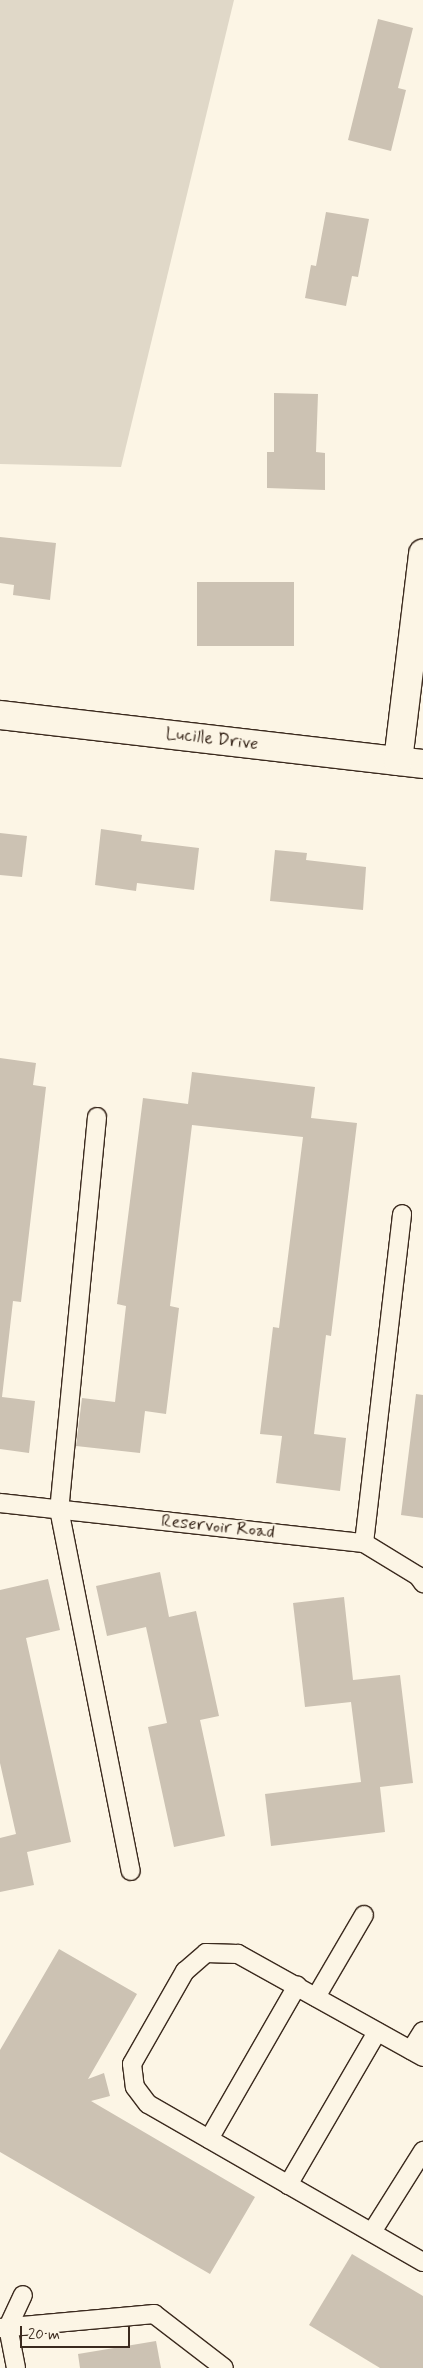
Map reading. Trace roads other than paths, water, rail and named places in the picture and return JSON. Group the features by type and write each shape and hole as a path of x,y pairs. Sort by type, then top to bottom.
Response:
{"street":[{"path":"410,762 423,552"},
{"name":"Lucille Drive","path":"0,714 410,762"}],"lane":[{"path":"98,1117 59,1509 131,1871"},
{"path":"364,1543 402,1214"},
{"name":"Reservoir Road","path":"0,1503 364,1543 418,1576 423,1583"},
{"path":"316,1997 364,1915"},
{"path":"423,2031 417,2054 238,1954 206,1953 185,1971 132,2064 135,2087 148,2104 423,2262"},
{"path":"209,2139 297,1986"},
{"path":"288,2185 377,2032"},
{"path":"372,2232 423,2151"},
{"path":"16,2368 4,2327 23,2295"},
{"path":"4,2327 154,2314 224,2368"}]}
